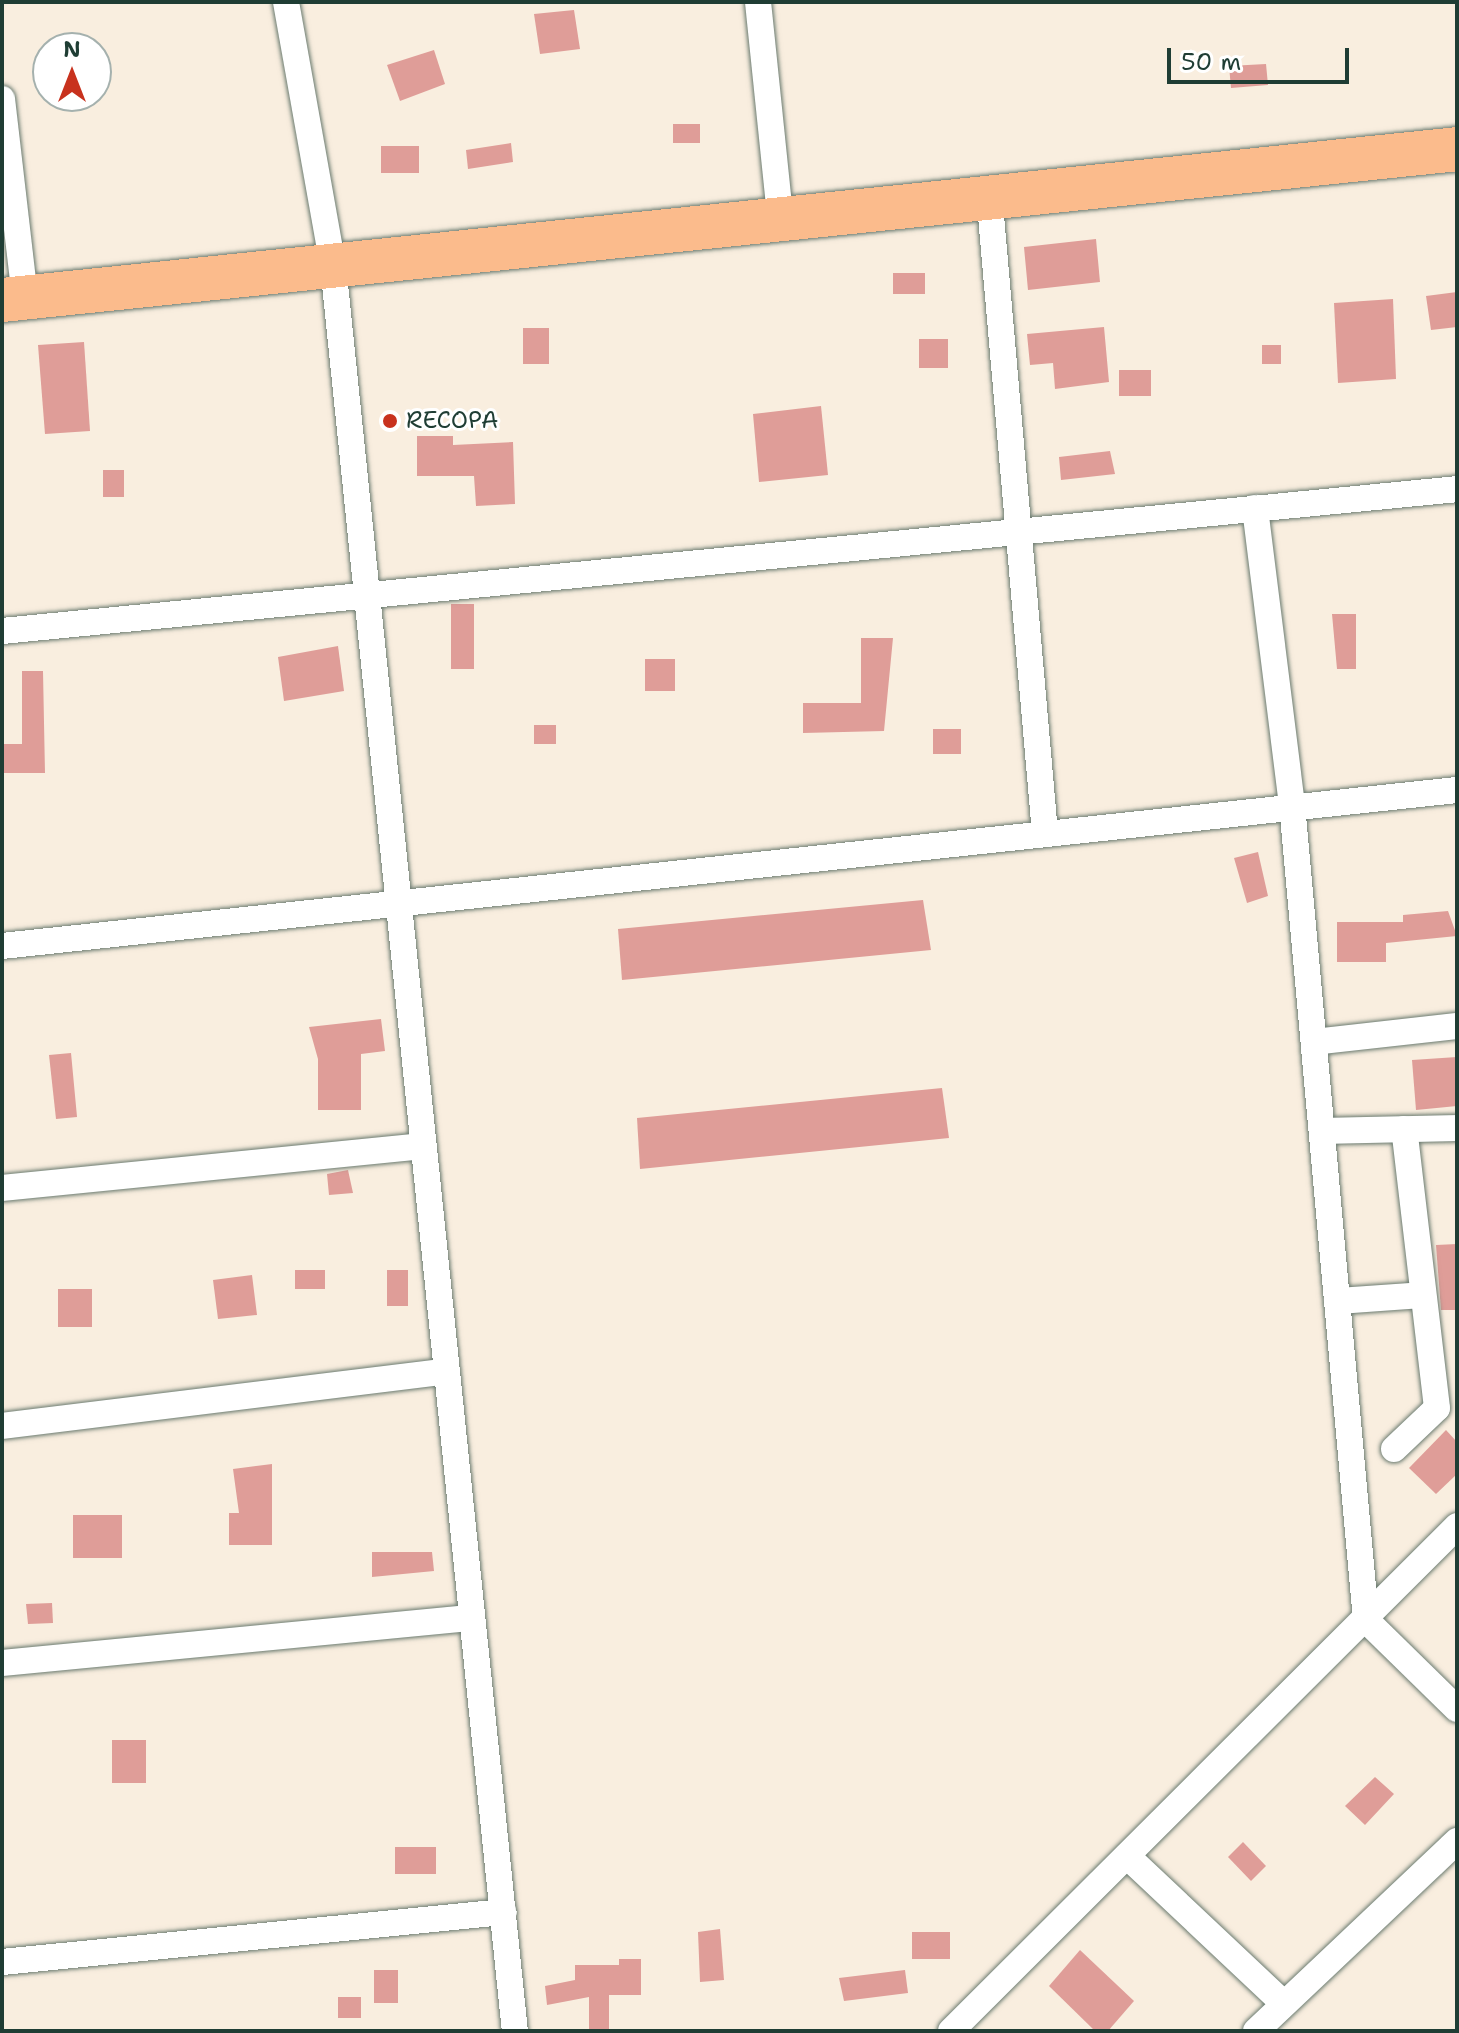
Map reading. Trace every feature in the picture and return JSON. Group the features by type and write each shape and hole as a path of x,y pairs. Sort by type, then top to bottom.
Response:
{"highway":[{"path":"13,298 780,214 1457,149"}],"street":[{"path":"286,2 333,265 363,593 515,2031"},
{"path":"758,2 780,214"},
{"path":"2,99 13,298"},
{"path":"989,193 1045,833"},
{"path":"2,631 363,593 1457,489"},
{"path":"1255,508 1292,805 1366,1620 1457,1709"},
{"path":"2,946 397,907 1292,805 1457,790"},
{"path":"1314,1042 1457,1026"},
{"path":"1322,1131 1457,1128"},
{"path":"1394,1449 1437,1408 1404,1129"},
{"path":"2,1188 423,1146"},
{"path":"1337,1301 1423,1295"},
{"path":"2,1426 444,1372"},
{"path":"951,2031 1457,1526"},
{"path":"2,1663 472,1618"},
{"path":"1256,2031 1282,2002 1457,1841"},
{"path":"1127,1856 1282,2002"},
{"path":"2,1962 504,1912"}],"building":[{"path":"574,10 580,49 540,54 534,14"},
{"path":"434,50 445,84 400,101 387,65"},
{"path":"1266,64 1268,85 1231,88 1229,66"},
{"path":"673,124 700,124 700,143 673,143"},
{"path":"511,143 513,162 468,169 466,150"},
{"path":"381,146 419,146 419,173 381,173"},
{"path":"1096,239 1100,282 1028,290 1024,247"},
{"path":"893,273 925,273 925,294 893,294"},
{"path":"1457,292 1457,327 1431,330 1426,296"},
{"path":"1393,299 1396,379 1338,383 1334,303"},
{"path":"1104,327 1109,382 1055,389 1053,363 1030,365 1027,334"},
{"path":"523,328 549,328 549,364 523,364"},
{"path":"919,339 948,339 948,368 919,368"},
{"path":"84,342 90,431 45,434 38,345"},
{"path":"1262,345 1281,345 1281,364 1262,364"},
{"path":"1119,370 1151,370 1151,396 1119,396"},
{"path":"821,406 828,475 759,482 753,414"},
{"path":"417,436 453,436 453,445 513,442 515,504 476,506 474,476 417,476"},
{"path":"1110,451 1115,474 1061,480 1059,457"},
{"path":"103,470 124,470 124,497 103,497"},
{"path":"451,604 474,604 474,669 451,669"},
{"path":"1332,614 1356,614 1356,669 1337,669"},
{"path":"861,638 893,638 884,731 803,733 803,703 861,703"},
{"path":"338,646 344,691 284,701 278,657"},
{"path":"645,659 675,659 675,691 645,691"},
{"path":"22,671 43,671 45,773 2,773 2,744 22,744"},
{"path":"534,725 556,725 556,744 534,744"},
{"path":"933,729 961,729 961,754 933,754"},
{"path":"1258,852 1268,896 1247,903 1234,858"},
{"path":"923,900 931,950 622,980 618,929"},
{"path":"1448,911 1457,936 1386,943 1386,962 1337,962 1337,922 1403,922 1403,915"},
{"path":"381,1019 385,1051 361,1054 361,1110 318,1110 318,1059 309,1027"},
{"path":"71,1053 77,1117 56,1119 49,1055"},
{"path":"1457,1057 1457,1106 1416,1110 1412,1060"},
{"path":"942,1088 949,1138 640,1169 637,1118"},
{"path":"348,1170 353,1193 329,1195 327,1174"},
{"path":"1457,1244 1457,1310 1441,1310 1436,1245"},
{"path":"295,1270 325,1270 325,1289 295,1289"},
{"path":"387,1270 408,1270 408,1306 387,1306"},
{"path":"252,1275 257,1315 218,1319 213,1280"},
{"path":"58,1289 92,1289 92,1327 58,1327"},
{"path":"1446,1430 1457,1442 1457,1474 1436,1494 1409,1468"},
{"path":"272,1464 272,1545 229,1545 229,1513 239,1513 233,1469"},
{"path":"73,1515 122,1515 122,1558 73,1558"},
{"path":"372,1552 432,1552 434,1571 372,1577"},
{"path":"52,1603 53,1623 28,1624 26,1604"},
{"path":"112,1740 146,1740 146,1783 112,1783"},
{"path":"1375,1777 1394,1794 1365,1825 1345,1806"},
{"path":"1243,1842 1266,1866 1251,1881 1228,1857"},
{"path":"395,1847 436,1847 436,1874 395,1874"},
{"path":"720,1929 724,1980 700,1982 698,1932"},
{"path":"912,1932 950,1932 950,1959 912,1959"},
{"path":"1080,1950 1134,2001 1108,2031 1095,2031 1049,1986"},
{"path":"619,1959 641,1959 641,1995 609,1995 609,2031 589,2031 589,1997 547,2005 545,1986 575,1980 575,1965 619,1965"},
{"path":"374,1970 398,1970 398,2003 374,2003"},
{"path":"905,1970 908,1993 844,2001 839,1978"},
{"path":"338,1997 361,1997 361,2018 338,2018"}],"place":[{"name":"RECOPA","path":"390,421"}]}
